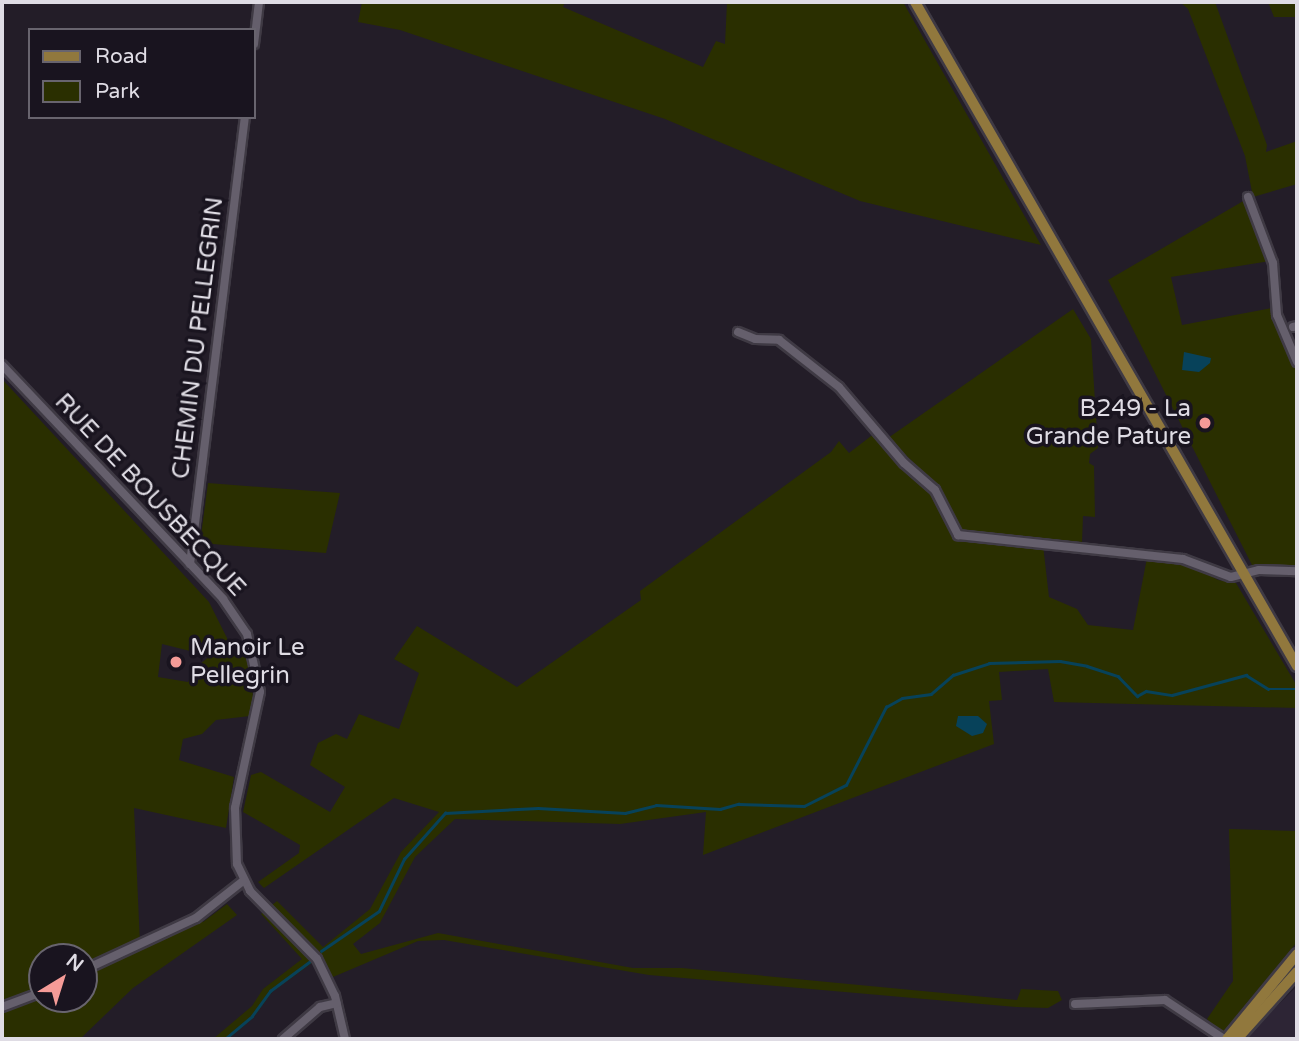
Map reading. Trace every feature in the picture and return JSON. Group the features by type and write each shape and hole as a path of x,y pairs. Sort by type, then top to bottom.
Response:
{"main road":[{"path":"915,2 1257,592 1297,666"},
{"path":"1257,592 1297,656"},
{"path":"1226,1039 1297,954"},
{"path":"1237,1039 1297,972"}],"street":[{"path":"256,28 259,2"},
{"name":"CHEMIN DU PELLEGRIN","path":"190,564 245,119"},
{"path":"1248,197 1274,267 1277,315 1297,362"},
{"path":"738,332 755,339 779,340 839,387 904,463 935,490 958,535 1068,544 1183,559 1226,576 1297,571"},
{"name":"RUE DE BOUSBECQUE","path":"2,366 190,564 240,622 258,670 260,703 234,821 237,864 243,881"},
{"path":"98,964 196,918 243,881 310,950 337,1003 345,1039"},
{"path":"2,1007 28,997"},
{"path":"1074,1004 1165,1000 1226,1039"},
{"path":"283,1039 320,1007 337,1003"}],"shaded area":[{"path":"1297,986 1297,1039 1245,1039 1253,1030"}],"green space":[{"path":"362,2 565,2 563,7 703,67 716,41 725,44 727,2 903,2 1041,245 860,201 665,119 400,30 358,22"},
{"path":"1180,2 1215,2 1267,145 1266,152 1297,141 1297,184 1253,197 1245,156 1188,9"},
{"path":"1268,2 1297,2 1297,17 1274,17"},
{"path":"1245,200 1270,261 1171,277 1182,325 1272,308 1297,373 1297,567 1253,567 1108,280"},
{"path":"1073,309 1091,339 1098,448 1090,454 1089,463 1094,466 1095,517 1083,516 1082,542 959,530 942,490 888,438"},
{"path":"2,379 209,602 228,640 245,649 252,685 254,711 250,716 216,720 202,734 183,739 179,760 234,777 226,828 134,808 140,944 201,918 203,922 227,904 237,915 133,988 80,1039 2,1039","holes":["162,644 210,656 195,668 188,682 158,677"]},
{"path":"875,433 926,486 957,541 1043,545 1049,597 1077,609 1088,625 1133,630 1147,558 1197,568 1218,580 1236,583 1297,686 1297,708 1054,702 1048,669 999,672 1002,700 989,701 994,744 703,855 706,812 620,824 455,819 415,857 380,923 353,944 361,954 438,933 633,968 682,968 1017,1000 1021,989 1058,991 1062,1000 1048,1008 1016,1007 649,975 444,940 418,941 333,977 320,957 272,992 253,1018 228,1039 213,1039 252,1006 263,989 302,959 261,914 277,901 323,947 370,909 401,852 439,812 394,798 264,888 258,882 299,853 300,845 243,812 251,775 261,772 330,812 345,787 310,765 318,743 336,734 347,739 359,714 399,729 419,673 394,659 417,626 517,687 641,600 640,591 831,452 839,441 849,453"},
{"path":"208,483 340,493 326,553 200,543"},
{"path":"1229,829 1297,831 1297,942 1222,1033 1207,1019 1233,981"}],"water":[{"path":"1184,352 1211,358 1210,363 1199,372 1182,370"},
{"path":"958,716 978,716 987,724 983,733 972,736 956,726"}],"waterway":[{"path":"321,951 379,911 404,859 445,813 538,808 625,813 656,805 720,809 738,804 804,806 846,785 886,707 902,698 931,694 953,675 989,663 1060,661 1087,666 1118,676 1137,696 1146,691 1172,695 1246,675 1268,689 1297,689"},
{"path":"225,1039 252,1016 270,991 309,962"}],"place":[{"name":"B249 - La Grande Pature","path":"1205,423"},
{"name":"Manoir Le Pellegrin","path":"176,662"}]}
